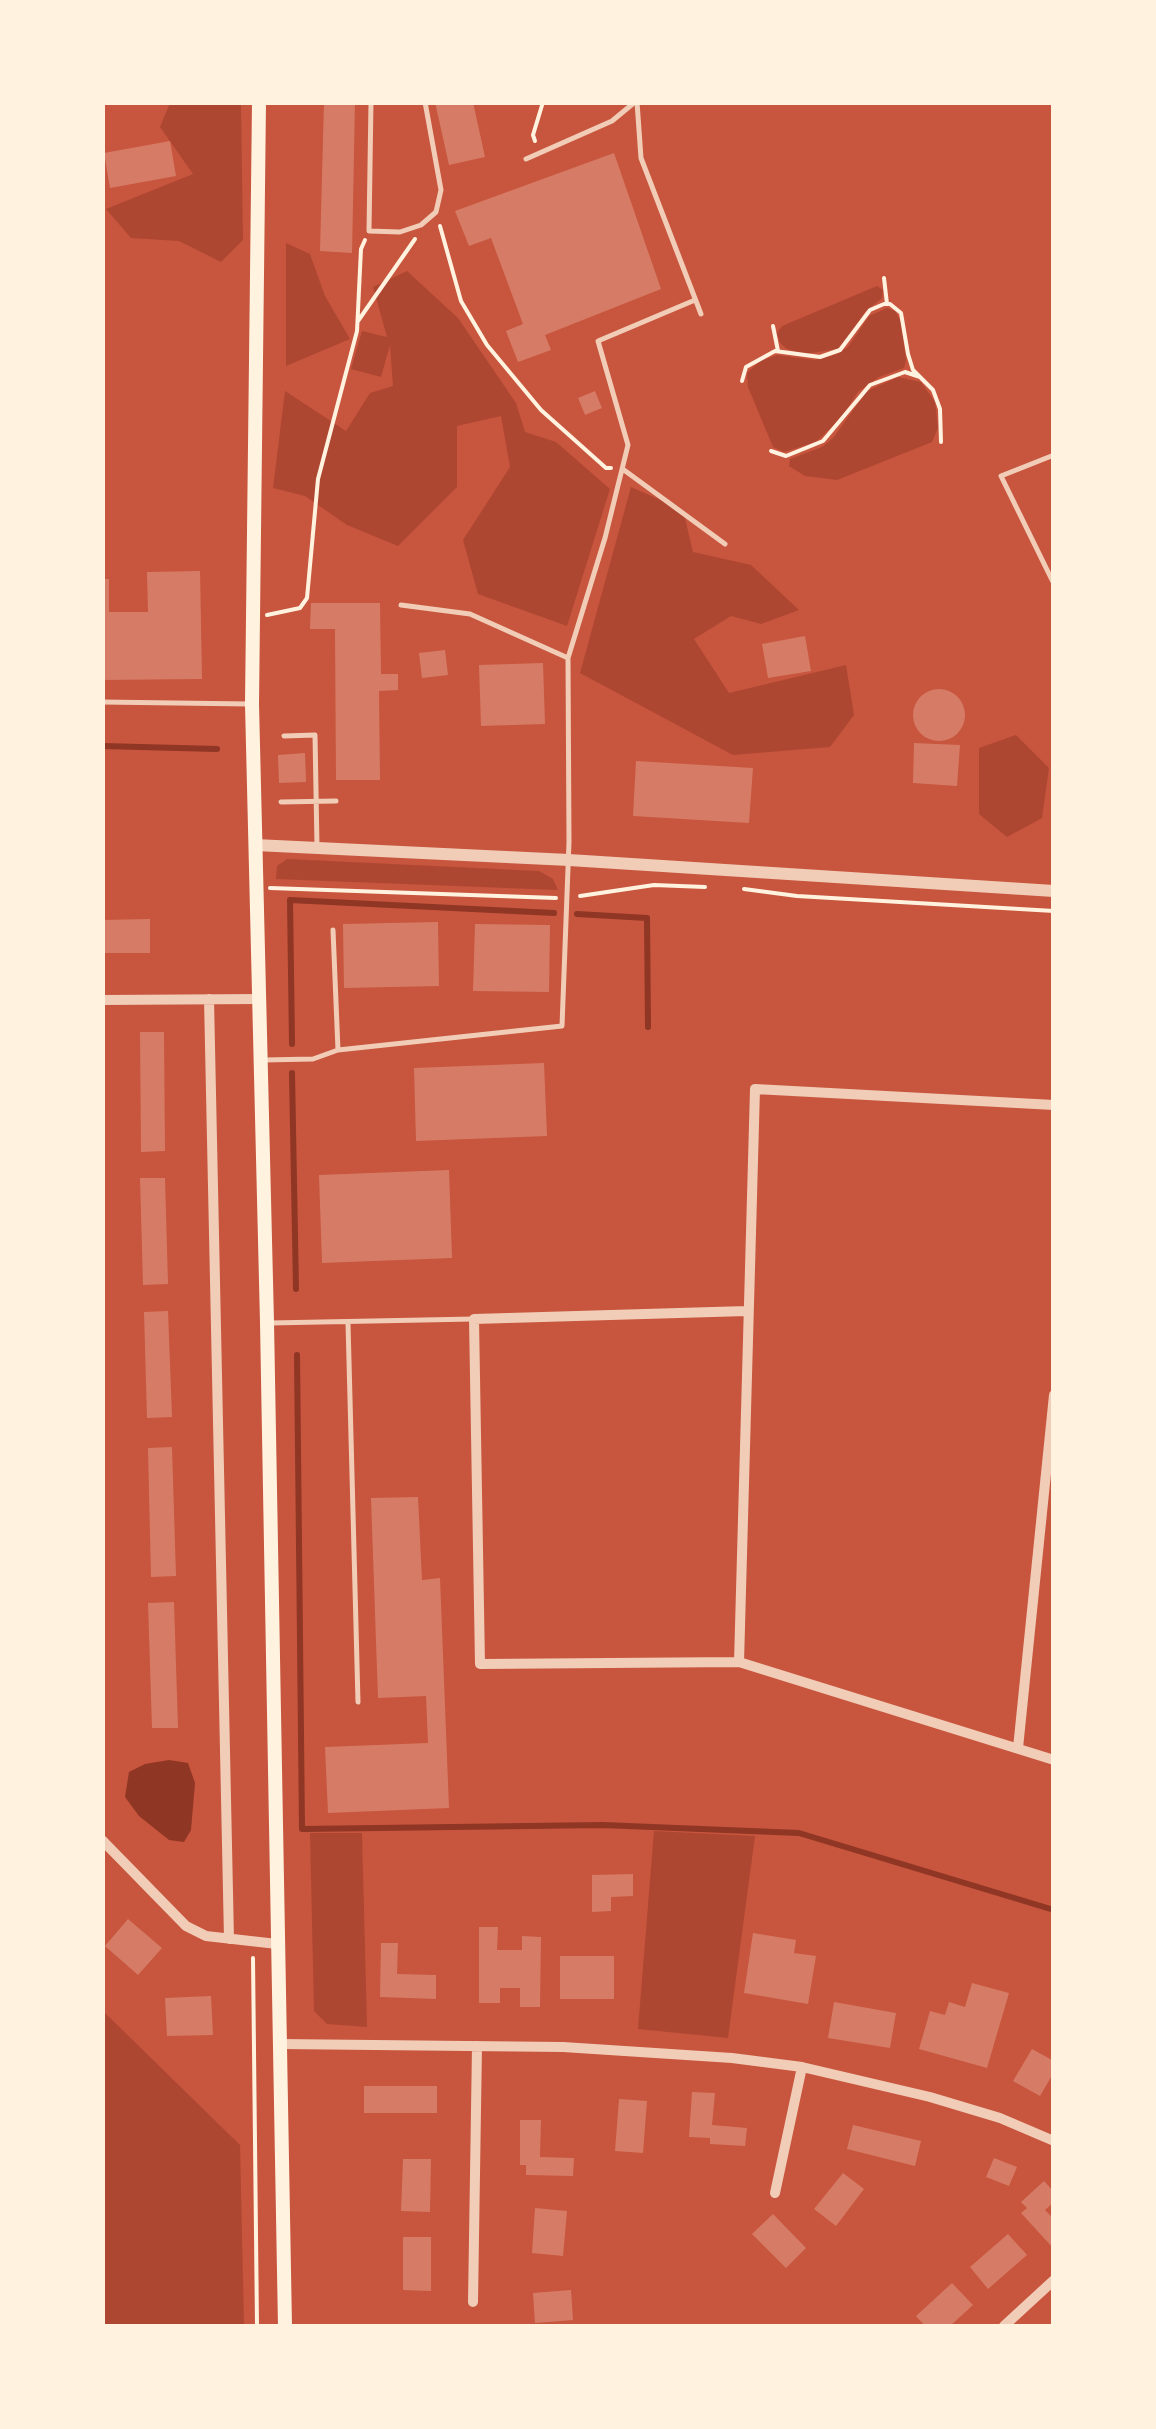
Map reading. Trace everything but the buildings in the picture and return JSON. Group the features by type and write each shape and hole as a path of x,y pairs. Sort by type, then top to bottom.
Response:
{"main road":[{"path":"259,102 252,704 285,2326"}],"street":[{"path":"255,845 569,860 1054,891"},
{"path":"209,999 229,1940"},
{"path":"102,1000 259,999"},
{"path":"739,1662 755,1088 1054,1106"},
{"path":"748,1310 474,1319 480,1664 739,1662 1054,1760"},
{"path":"1018,1748 1054,1395"},
{"path":"102,1840 186,1926 206,1936 277,1944"},
{"path":"279,2044 653,2052 802,2066 948,2102 1054,2141"},
{"path":"473,2302 477,2046"},
{"path":"775,2193 802,2066"},
{"path":"1004,2326 1054,2280"}],"lane":[{"path":"371,102 369,232 400,232 421,225 436,212 442,190 424,102"},
{"path":"526,159 612,121 636,102"},
{"path":"636,102 642,158 701,314"},
{"path":"260,1060 313,1059 338,1050 562,1026 569,860 568,658 624,470 628,444 598,340 695,300"},
{"path":"1054,455 1001,476 1054,584"},
{"path":"624,470 726,544"},
{"path":"400,606 470,614 568,658"},
{"path":"102,702 252,704"},
{"path":"284,736 315,735 316,846"},
{"path":"281,802 336,801"},
{"path":"332,930 338,1050"},
{"path":"267,1322 474,1319"},
{"path":"348,1323 358,1702"}],"path":[{"path":"540,153 533,135 543,102"},
{"path":"436,212 461,301 487,345 541,410 606,468 624,470"},
{"path":"358,321 421,225"},
{"path":"264,616 300,608 308,598 318,479 358,321 362,250 369,232"},
{"path":"884,278 887,304"},
{"path":"742,380 746,367 778,351 830,355 847,343 870,310 887,304"},
{"path":"887,304 902,313 913,370 938,400 941,442"},
{"path":"772,326 778,351"},
{"path":"772,451 786,456 824,441 861,393 883,378 905,372 920,377"},
{"path":"270,888 568,898 654,885 711,887"},
{"path":"730,888 797,896 1054,911"},
{"path":"252,1943 257,2326"}],"shaded area":[{"path":"170,103 241,103 243,240 221,262 179,241 131,238 106,209 193,174 160,127"},
{"path":"286,243 310,254 325,296 350,339 286,366"},
{"path":"407,271 458,318 516,403 525,432 556,442 610,489 567,626 478,594 463,540 510,467 501,416 457,426 457,487 398,546 347,525 305,496 273,488 285,391 346,431 370,393 393,386 390,345 381,377 351,369 362,331 387,337 373,287"},
{"path":"877,286 883,290 882,298 865,312 837,349 805,354 780,343 777,333 782,326"},
{"path":"887,308 895,311 901,322 904,368 879,377 858,392 841,418 816,442 784,452 773,447 748,387 747,373 760,361 777,355 815,360 837,354 848,347 869,316"},
{"path":"898,377 921,382 935,402 938,428 932,442 837,480 805,476 789,466 790,459 822,447 833,438 867,391"},
{"path":"631,487 683,510 693,552 751,565 799,610 761,624 731,616 694,639 729,693 846,665 854,715 830,747 733,755 580,673"},
{"path":"1016,735 1049,768 1042,818 1007,837 979,814 979,748"},
{"path":"287,859 539,871 553,879 558,890 276,879 277,866"},
{"path":"169,1760 188,1763 195,1783 191,1830 184,1842 169,1840 139,1816 125,1797 129,1772 145,1764"},
{"path":"654,1831 755,1836 728,2038 638,2029"},
{"path":"310,1833 362,1833 367,2027 327,2024 314,2011"},
{"path":"103,2011 240,2145 244,2326 103,2326"}],"waterway":[{"path":"102,746 217,749"},
{"path":"292,1044 290,900 554,913"},
{"path":"577,914 647,918 648,1027"},
{"path":"292,1073 296,1289"},
{"path":"297,1355 302,1829 603,1825 799,1833 1054,1910"}]}
